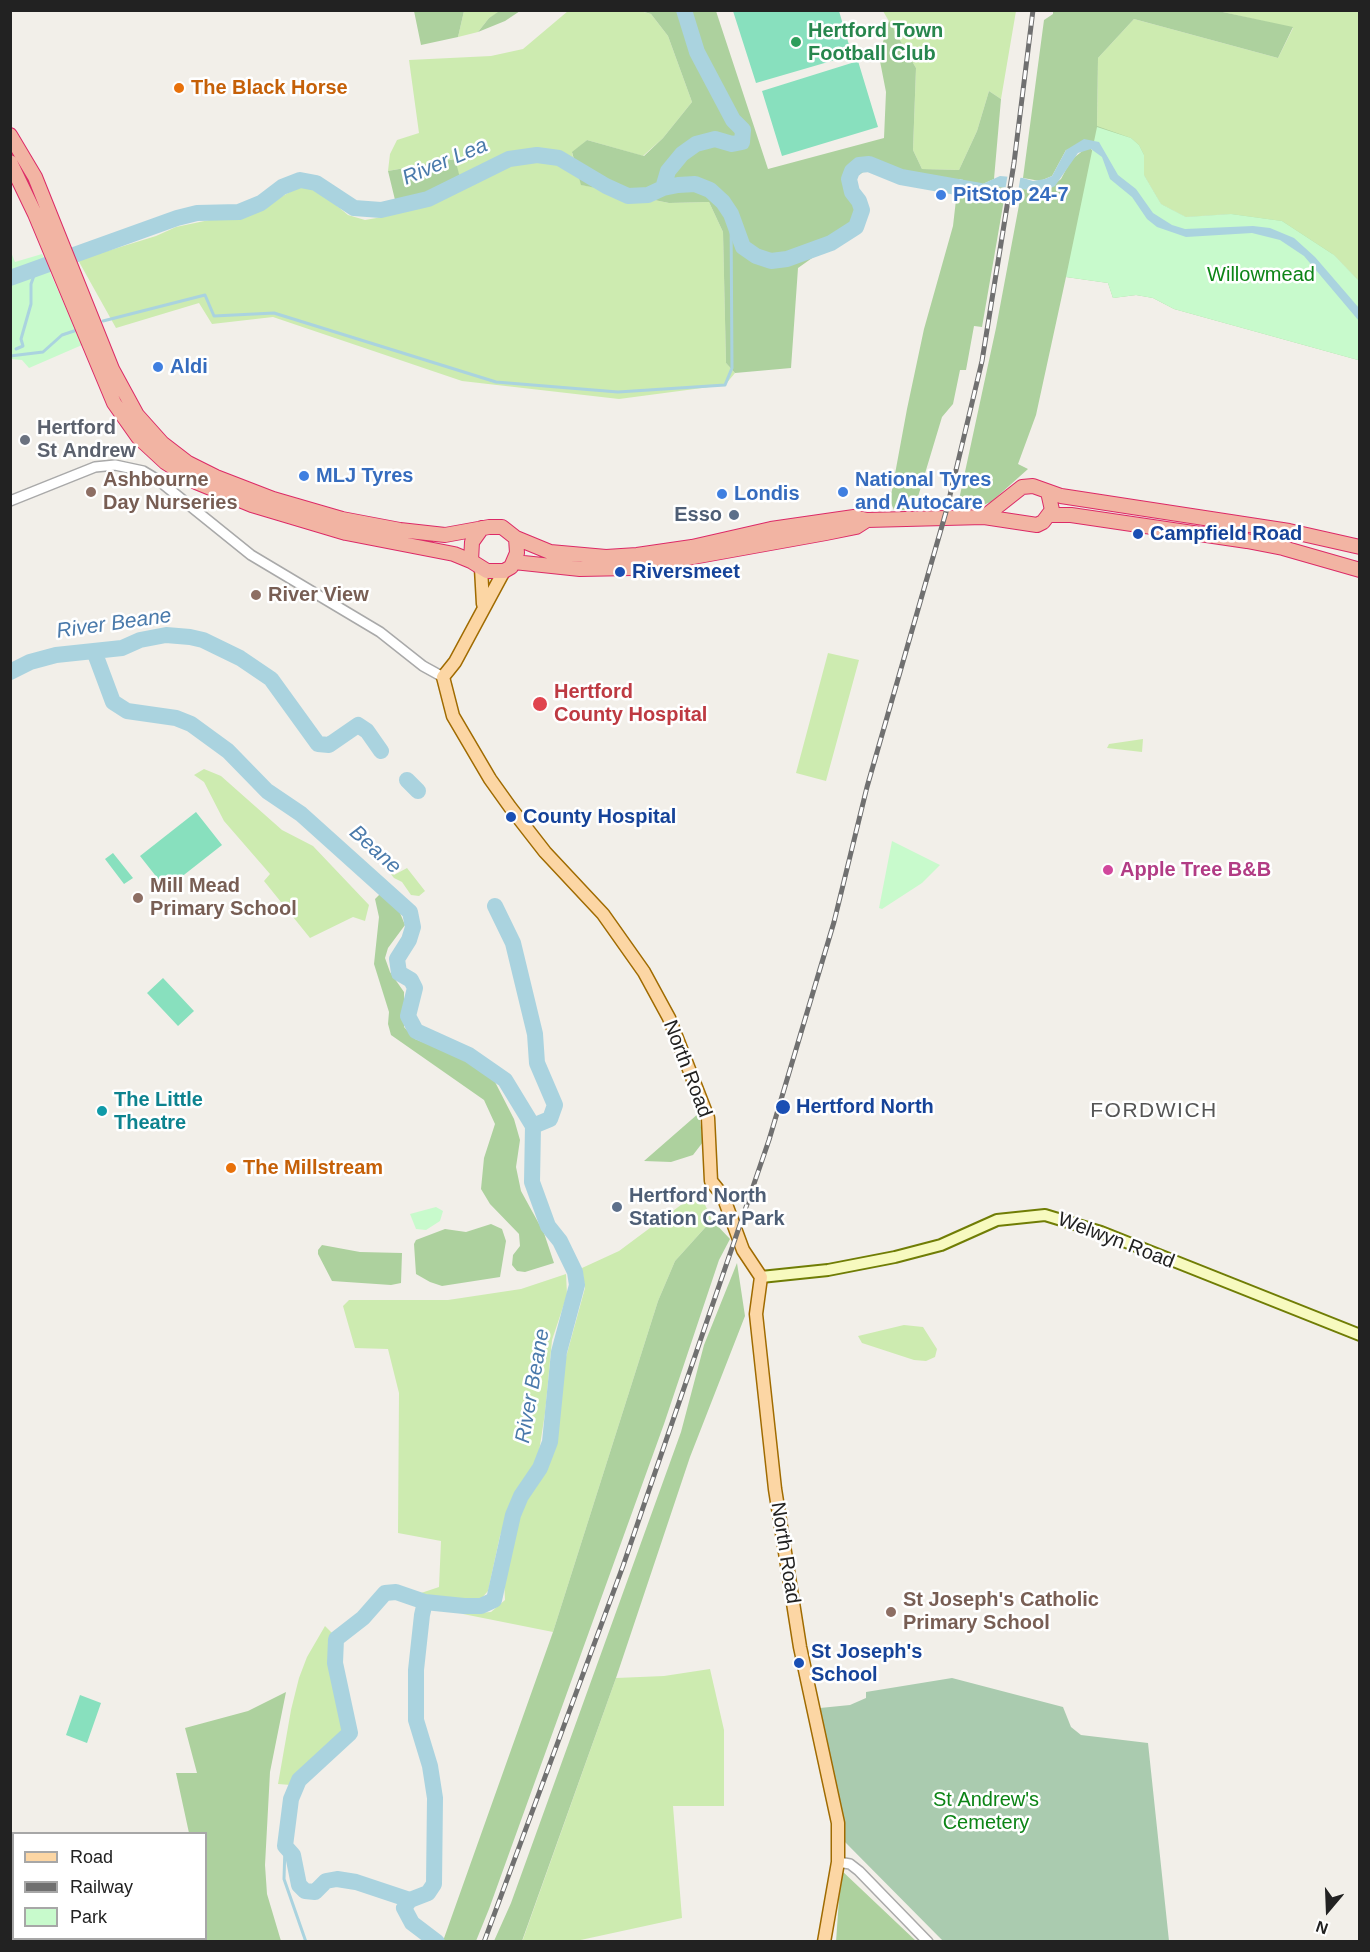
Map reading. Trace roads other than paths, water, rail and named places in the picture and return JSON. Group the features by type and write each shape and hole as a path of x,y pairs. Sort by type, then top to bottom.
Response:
{"highway":[{"path":"10,135 35,177 58,254"},
{"path":"10,162 58,254 126,399 149,431 189,463 263,496 342,519 430,534 456,534 482,528 502,527 516,538 556,553 584,556 637,555 854,517 867,520 984,517 1019,521 1029,526 1037,525 1050,515 1071,515 1247,541 1283,548 1359,570"},
{"path":"68,277 114,403 138,437 172,467 217,492 293,519 346,533 442,551 476,564 580,569 632,568 826,533 856,526 867,520"},
{"path":"984,517 1013,496 1017,490 1028,485 1068,498 1289,531 1359,547"},
{"path":"1048,492 1052,502 1050,515"},
{"path":"1013,496 1011,508 1019,521"},
{"path":"476,564 472,542 482,528"},
{"path":"509,566 517,553 516,538"}],"main road":[{"path":"476,564 483,604"},
{"path":"443,677 455,662 483,604 509,566"},
{"name":"North Road","path":"443,677 453,716 490,779 545,852 622,938 669,1018 708,1118 711,1181 723,1196 743,1250 761,1277 756,1314 775,1489 800,1647 838,1823 837,1862 824,1941"},
{"name":"Welwyn Road","path":"761,1277 828,1270 895,1257 941,1245 997,1220 1045,1215 1085,1226 1359,1335"}],"street":[{"path":"10,501 76,473 104,465 124,465 143,471 177,495 251,555 380,632 423,666 443,677"},
{"path":"837,1862 850,1864 859,1871 928,1941"}],"water":[{"path":"1084,139 1099,142 1118,175 1136,189 1153,213 1172,225 1185,229 1253,226 1270,228 1294,238 1315,257 1359,308 1359,321 1304,256 1280,240 1252,233 1186,237 1157,227 1147,219 1132,197 1110,179 1102,157 1091,149 1078,153 1055,186 1045,191 999,187 978,197 957,191 961,179 976,187 1000,176 1033,181 1045,179 1052,176 1066,150"}],"waterway":[{"name":"River Lea","path":"663,188 668,171 682,154 696,144 715,139 732,144 742,142 743,130 733,120 697,52 684,10"},
{"name":"River Lea","path":"10,278 177,218 197,213 239,212 261,203 282,187 300,180 316,183 354,208 381,210 428,199 509,159 537,155 559,158 606,186 628,196 648,195 663,188 678,185 695,184 710,190 723,202 731,214 743,247 756,256 771,261 787,259 831,243 856,227 862,210 852,192 849,179 852,171 859,165 869,164 901,177 980,191"},
{"path":"103,321 205,295 214,316 274,313 496,382 618,392 725,385 732,368 731,214"},
{"path":"16,349 23,346 21,339 31,304 31,284 36,270"},
{"path":"10,356 43,352 62,335 77,330"},
{"name":"River Beane","path":"10,672 30,662 56,655 122,648 140,640 166,635 190,637 203,640 240,658 271,679 318,744 329,745 358,725 367,731 381,751"},
{"name":"Beane","path":"94,651 113,702 127,711 176,718 191,724 228,751 267,791 301,814 410,912 413,927 409,940 397,959 399,973 411,980 415,988 408,1016 416,1031 469,1055 505,1080 533,1126"},
{"name":"River Beane","path":"407,780 418,791"},
{"name":"River Beane","path":"495,906 513,943 535,1034 537,1063 555,1105 550,1119 533,1126"},
{"name":"River Beane","path":"437,1942 412,1923 404,1908 410,1900 428,1893 434,1884 435,1798 430,1766 416,1720 416,1670 422,1615 425,1602 481,1606 494,1600 513,1515 521,1496 540,1468 550,1442 559,1352 577,1285 575,1272 560,1241 548,1226 532,1182 533,1126"},
{"path":"410,1900 356,1882 337,1879 326,1881 315,1892 305,1891 299,1885 293,1855 285,1846 291,1799 299,1780 350,1733 335,1663 336,1639 363,1618 385,1593 396,1592 425,1602"},
{"path":"285,1846 284,1879 306,1942"}],"railway":[{"path":"484,1942 623,1566 769,1140 834,922 867,787 946,512 982,361 1014,163 1033,10"}],"place":[{"name":"Hertford Town Football Club","path":"796,42"},
{"name":"The Black Horse","path":"179,88"},
{"name":"PitStop 24-7","path":"941,195"},
{"name":"Aldi","path":"158,367"},
{"name":"Hertford St Andrew","path":"25,440"},
{"name":"MLJ Tyres","path":"304,476"},
{"name":"Ashbourne Day Nurseries","path":"91,492"},
{"name":"National Tyres and Autocare","path":"843,492"},
{"name":"Londis","path":"722,494"},
{"name":"Esso","path":"734,515"},
{"name":"Campfield Road","path":"1138,534"},
{"name":"Riversmeet","path":"620,572"},
{"name":"River View","path":"256,595"},
{"name":"Hertford County Hospital","path":"540,704"},
{"name":"County Hospital","path":"511,817"},
{"name":"Apple Tree B&B","path":"1108,870"},
{"name":"Mill Mead Primary School","path":"138,898"},
{"name":"Hertford North","path":"783,1107"},
{"name":"The Little Theatre","path":"102,1111"},
{"name":"The Millstream","path":"231,1168"},
{"name":"Hertford North Station Car Park","path":"617,1207"},
{"name":"St Joseph's Catholic Primary School","path":"891,1612"},
{"name":"St Joseph's School","path":"799,1663"}],"district":[{"name":"FORDWICH","path":"1154,1111"}],"park label":[{"name":"Willowmead","path":"1261,275"},
{"name":"St Andrew's Cemetery","path":"986,1812"}]}
